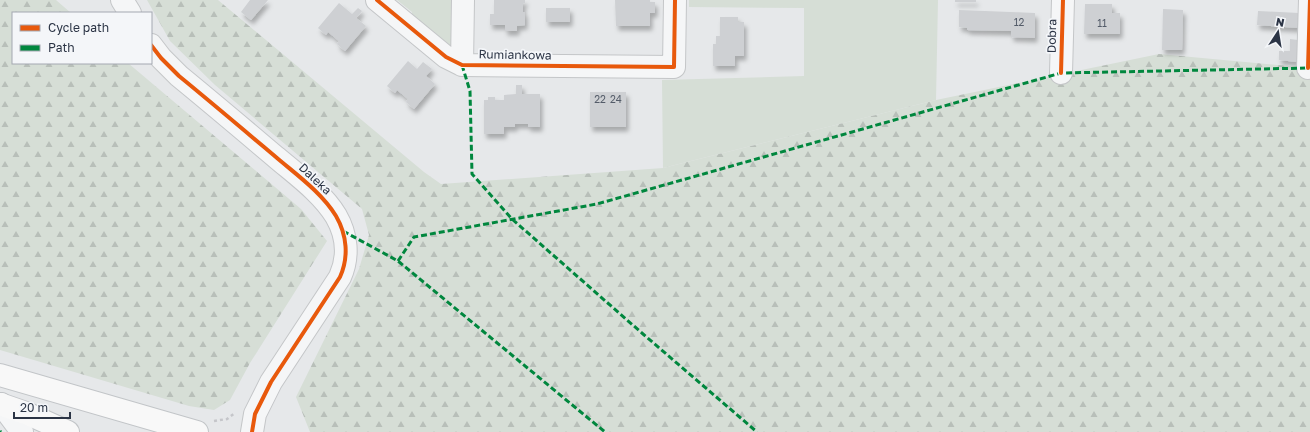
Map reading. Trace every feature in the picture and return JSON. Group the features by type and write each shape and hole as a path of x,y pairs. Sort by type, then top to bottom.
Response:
{"main road":[{"path":"0,375 204,426"},
{"path":"1,404 26,413 68,432"}],"street":[{"path":"122,0 129,12"},
{"name":"Rumiankowa","path":"377,0 446,57 462,65 674,67 675,0"},
{"path":"462,65 463,0"},
{"name":"Dobra","path":"1061,73 1063,0"},
{"path":"1308,68 1310,0"},
{"name":"Daleka","path":"152,46 161,58 179,76 304,181 326,202 336,216 343,231 346,245 345,267 340,277 271,382 256,414 252,432"},
{"path":"1,404 22,432"}],"path":[{"path":"204,426 227,419 237,410"}],"green space":[{"path":"0,0 56,0 70,12 12,12 12,64 129,64 301,209 327,241 250,363 230,400 214,410 189,406 0,350"},
{"path":"147,0 218,0 424,172 441,184 663,168 936,100 1159,54 1310,68 1310,432 310,432 296,397 359,269 369,235 362,209 215,85 170,41"},
{"path":"397,0 456,0 454,44 446,47 412,22 412,12"},
{"path":"689,0 938,0 936,100 663,168 662,80 804,76 804,8 689,7"}],"building":[{"path":"250,0 268,0 251,20 241,12"},
{"path":"494,0 525,0 525,3 523,3 523,12 525,12 525,25 517,26 517,31 505,31 505,25 490,25 490,14 494,14"},
{"path":"615,0 650,0 650,2 655,2 655,13 650,13 650,26 616,26"},
{"path":"955,0 976,0 976,2 955,2"},
{"path":"339,3 352,14 358,8 362,11 356,18 366,26 345,51 337,44 339,41 328,32 326,35 318,28"},
{"path":"1085,4 1112,4 1112,13 1120,13 1120,34 1084,34"},
{"path":"546,8 570,8 570,22 546,22"},
{"path":"1163,9 1183,10 1182,50 1162,50"},
{"path":"959,10 1035,13 1035,38 1011,37 1011,31 967,30 967,28 959,27"},
{"path":"1258,11 1299,13 1299,28 1257,25"},
{"path":"720,17 738,17 738,22 744,22 744,56 735,56 735,66 713,66 713,44 716,44 716,36 720,36"},
{"path":"1290,39 1298,40 1297,62 1279,60 1279,51 1290,51"},
{"path":"408,61 417,69 423,62 432,69 426,76 435,84 414,109 406,102 408,99 397,90 395,93 387,86"},
{"path":"516,85 522,85 522,94 540,94 540,127 528,127 528,124 515,124 515,127 504,127 504,134 484,134 484,100 488,100 488,97 495,97 495,100 504,100 504,95 516,94"},
{"path":"590,92 626,92 626,127 590,127"}],"marked path":[{"path":"462,65 470,91 472,174 512,219 757,432"},
{"path":"398,261 414,237 597,204 1061,73 1310,68"},
{"path":"343,231 398,261 605,432"}],"cycle path":[{"path":"377,0 446,57 462,65 674,67 675,0"},
{"path":"1061,73 1063,0"},
{"path":"1308,68 1310,0"},
{"path":"152,46 161,58 179,76 316,192 336,216 343,231 346,254 340,277 271,382 255,414 252,432"}]}
